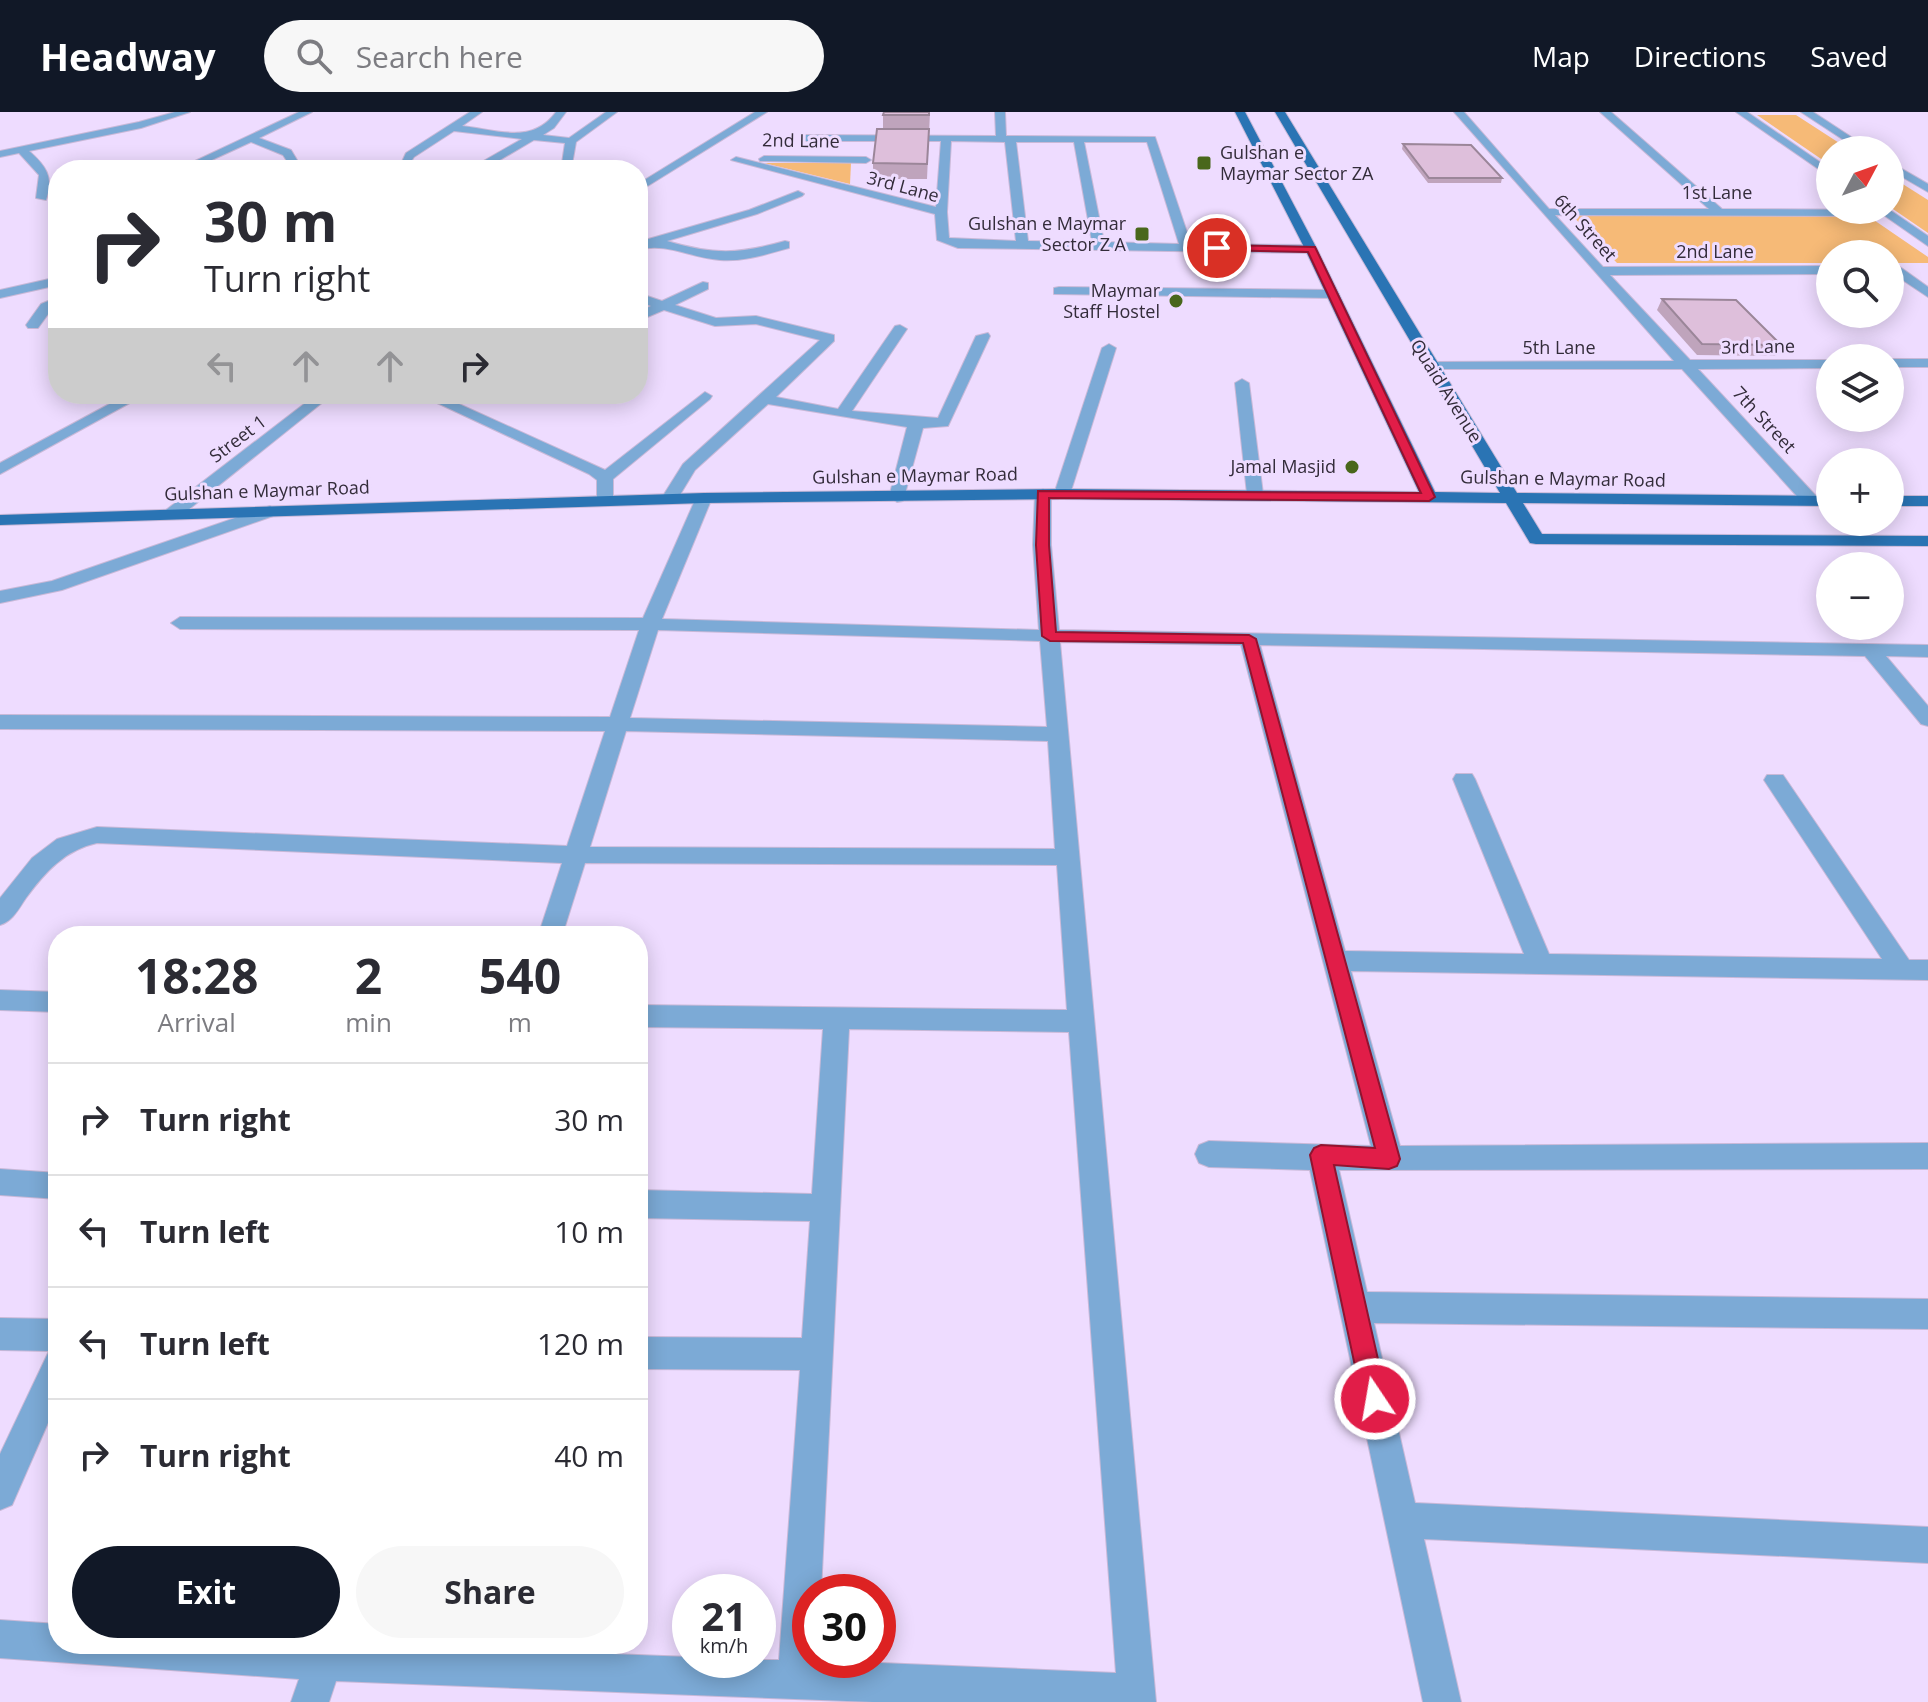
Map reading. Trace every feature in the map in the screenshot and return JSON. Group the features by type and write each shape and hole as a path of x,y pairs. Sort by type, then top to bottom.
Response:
{"main road":[{"path":"1240,112 1311,249 1429,497"},
{"name":"Quaid Avenue","path":"1280,112 1536,539 1928,541"},
{"name":"Gulshan e Maymar Road","path":"0,520 704,498 1052,494 1816,501"},
{"path":"1904,501 1928,501"}],"street":[{"path":"0,154 141,125 185,112"},
{"path":"204,160 307,112"},
{"path":"407,160 477,112"},
{"path":"492,160 551,126 561,112"},
{"path":"452,128 571,141 612,112"},
{"path":"648,183 762,112"},
{"path":"1000,112 1023,246"},
{"name":"6th Street","path":"1459,112 1687,366"},
{"path":"1605,112 1718,211"},
{"path":"1741,112 1816,164"},
{"path":"1806,112 1844,136"},
{"path":"805,138 1151,139 1186,248"},
{"path":"864,177 869,138"},
{"path":"941,212 946,138"},
{"path":"1078,138 1099,247"},
{"path":"252,139 280,147 294,160"},
{"path":"568,160 571,141"},
{"path":"21,150 44,169 47,177 42,198"},
{"name":"3rd Lane","path":"736,160 864,177 941,212 943,240 958,244 1311,249"},
{"name":"2nd Lane","path":"736,160 864,177"},
{"path":"1904,174 1928,189"},
{"path":"648,243 753,212 798,194"},
{"name":"1st Lane","path":"1546,212 1816,212"},
{"path":"1902,224 1928,242"},
{"path":"654,241 723,258 751,256 785,245"},
{"name":"2nd Lane","path":"1600,271 1816,270"},
{"path":"1904,270 1917,270"},
{"path":"1904,277 1928,293"},
{"path":"0,294 48,283"},
{"path":"648,312 703,286"},
{"path":"1059,291 1333,294"},
{"path":"648,300 715,322 756,320 829,338 829,342 689,467 669,499"},
{"path":"33,325 48,306"},
{"path":"842,414 900,329"},
{"path":"765,399 842,414 913,423 947,421 983,336"},
{"path":"344,1654 1137,1697 1042,545 1052,494 1109,348"},
{"path":"1904,363 1928,363"},
{"name":"3rd Lane","path":"1687,366 1816,364"},
{"name":"5th Lane","path":"1430,366 1687,366"},
{"name":"7th Street","path":"1687,366 1811,501"},
{"path":"1242,383 1255,494"},
{"path":"605,478 705,396"},
{"path":"0,469 120,404"},
{"name":"Street 1","path":"172,514 313,404"},
{"path":"463,404 605,478"},
{"path":"897,497 915,427 913,423"},
{"path":"605,478 605,501"},
{"path":"553,926 650,624 704,498"},
{"path":"0,612 8,596 56,586 270,511"},
{"path":"180,623 650,624 1050,636 1928,651"},
{"path":"1249,639 1389,1159"},
{"path":"1872,652 1928,719"},
{"path":"0,722 618,724 1058,734"},
{"path":"1464,779 1541,964"},
{"path":"1775,780 1902,970"},
{"path":"0,916 31,874 55,849 75,838 97,835 576,855 1068,857"},
{"path":"1336,961 1928,970"},
{"path":"0,1000 48,1002"},
{"path":"648,1016 1081,1021"},
{"path":"797,1680 837,1019"},
{"path":"1209,1154 1389,1159 1928,1156"},
{"path":"1321,1155 1442,1702"},
{"path":"0,1182 48,1185"},
{"path":"648,1204 826,1208"},
{"path":"1354,1307 1928,1314"},
{"path":"0,1334 48,1335"},
{"path":"648,1353 817,1354"},
{"path":"0,1493 48,1385"},
{"path":"1402,1520 1928,1545"},
{"path":"0,1639 48,1642"},
{"path":"310,1702 327,1654"}],"shaded area":[{"path":"1757,115 1796,115 1828,136 1816,136 1816,155"},
{"path":"764,163 851,163 850,184"},
{"path":"1904,185 1928,200 1928,233 1904,217"},
{"path":"1569,212 1816,215 1816,224 1880,224 1903,240 1816,240 1816,263 1617,263"},
{"path":"1904,241 1928,257 1928,263 1904,263"}],"building":[{"path":"884,112 929,112 929,115 883,115"},
{"path":"877,129 929,129 927,164 873,163"},
{"path":"1403,144 1471,145 1502,178 1429,178"},
{"path":"1662,299 1736,300 1781,345 1702,344"}],"place":[{"name":"Gulshan e Maymar Sector ZA","path":"1204,163"},
{"name":"Gulshan e Maymar Sector Z A","path":"1142,234"},
{"name":"Maymar Staff Hostel","path":"1176,301"},
{"name":"Jamal Masjid","path":"1352,467"}],"route":[{"path":"1217,248 1311,249 1429,497 1043,494 1042,545 1050,636 1249,639 1389,1159 1321,1155 1375,1399"}]}
